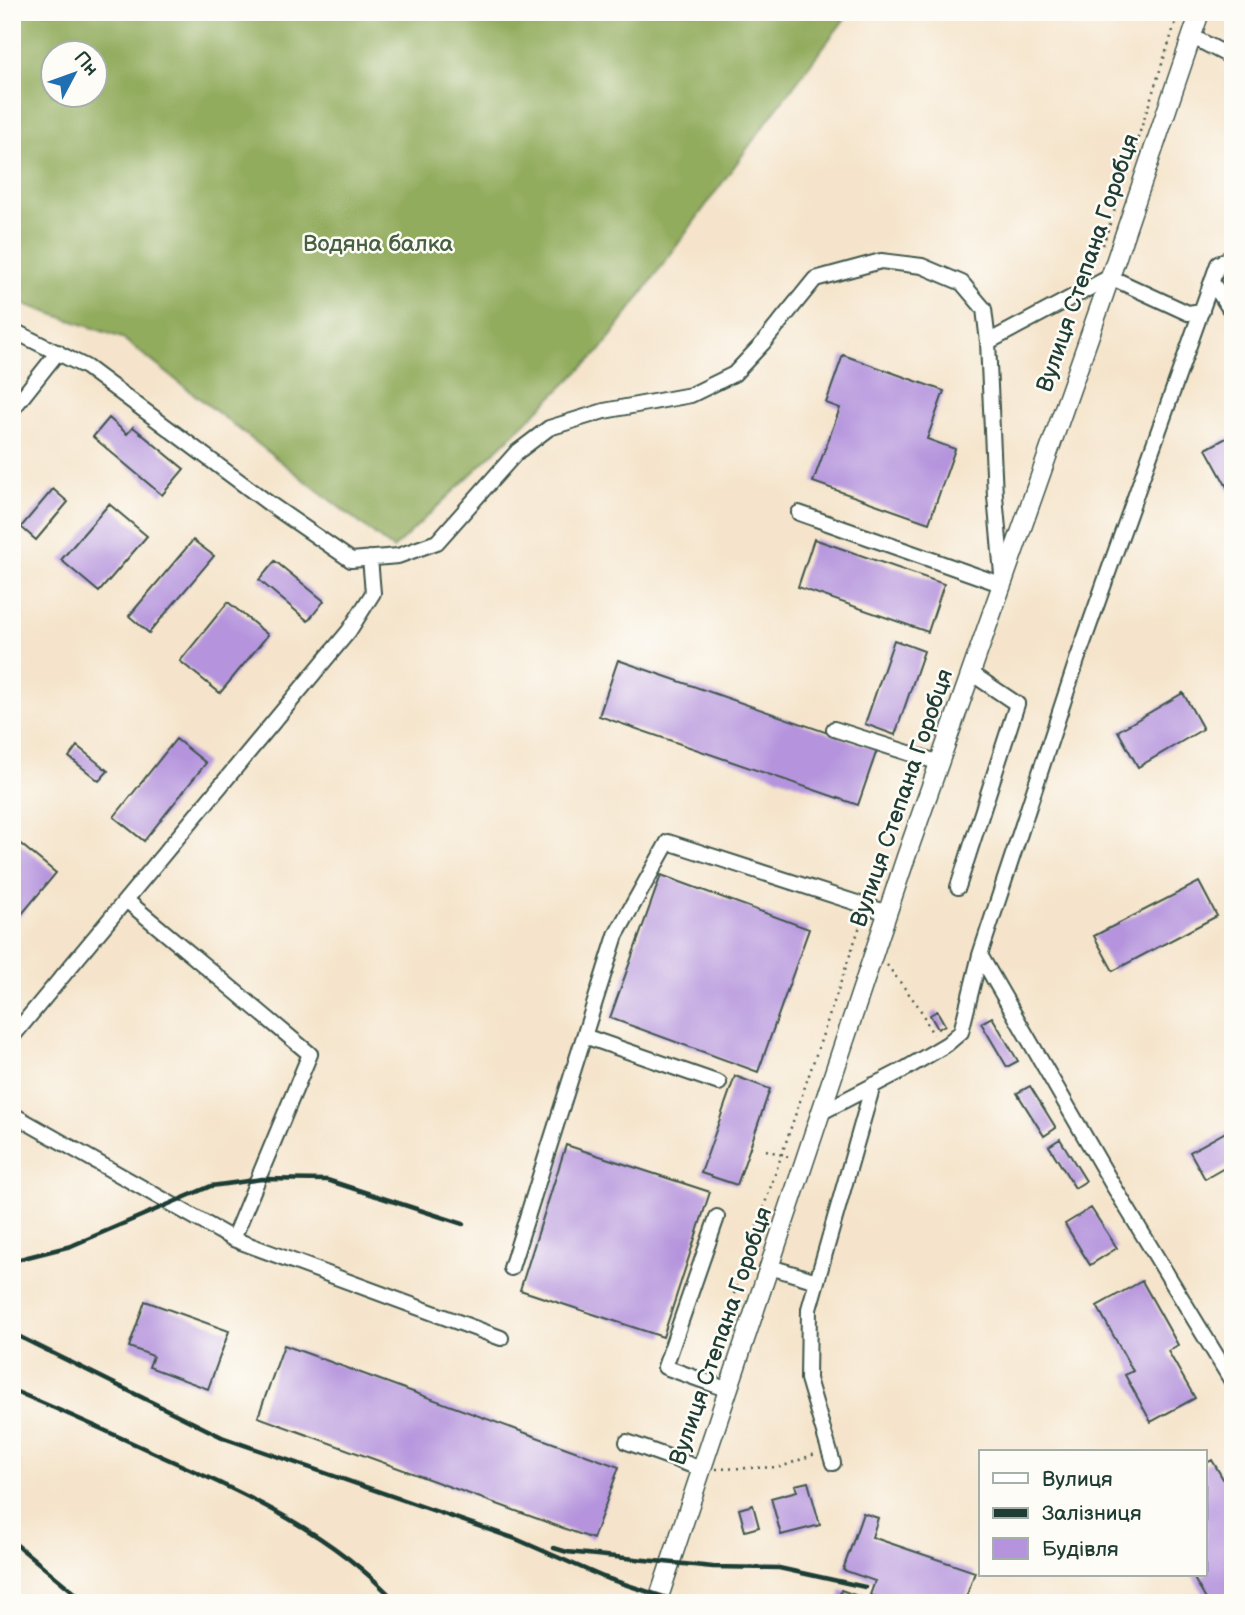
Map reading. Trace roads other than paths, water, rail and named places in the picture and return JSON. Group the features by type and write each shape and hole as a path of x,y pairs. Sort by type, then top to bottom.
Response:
{"main road":[{"name":"Вулиця Степана Горобця","path":"657,1603 888,913 1110,277 1199,12"}],"lane":[{"path":"1192,36 1233,58"},
{"path":"822,1112 938,1049 961,1032 980,955 1077,660 1218,264 1233,256"},
{"path":"12,330 86,367 267,502 352,560 398,556 437,542 516,453 549,428 604,411 691,396 734,374 815,279 881,261 922,266 962,283 984,309 1003,585 799,513"},
{"path":"988,342 1110,277 1188,313 1202,311"},
{"path":"1212,282 1233,314"},
{"path":"12,410 58,352"},
{"path":"12,1037 349,631 373,593 370,558"},
{"path":"958,887 1017,704 971,673"},
{"path":"834,729 940,763"},
{"path":"511,1268 616,935 667,842 888,913"},
{"path":"126,900 310,1054 233,1239"},
{"path":"980,955 1111,1182 1233,1383"},
{"path":"584,1036 719,1083"},
{"path":"831,1456 808,1379 809,1309 873,1086"},
{"path":"12,1114 233,1239 500,1338"},
{"path":"717,1217 665,1367 729,1390"},
{"path":"770,1267 817,1281"},
{"path":"627,1442 702,1469"}],"railway":[{"path":"12,1261 71,1246 211,1186 262,1179 327,1180 463,1224"},
{"path":"12,1333 224,1438 516,1539 603,1577 682,1603"},
{"path":"12,1390 194,1471 288,1518 346,1556 397,1603"},
{"path":"12,1541 87,1603"},
{"path":"554,1548 567,1552 713,1567 779,1568 865,1587"}],"park label":[{"name":"Водяна балка","path":"378,244"}]}
